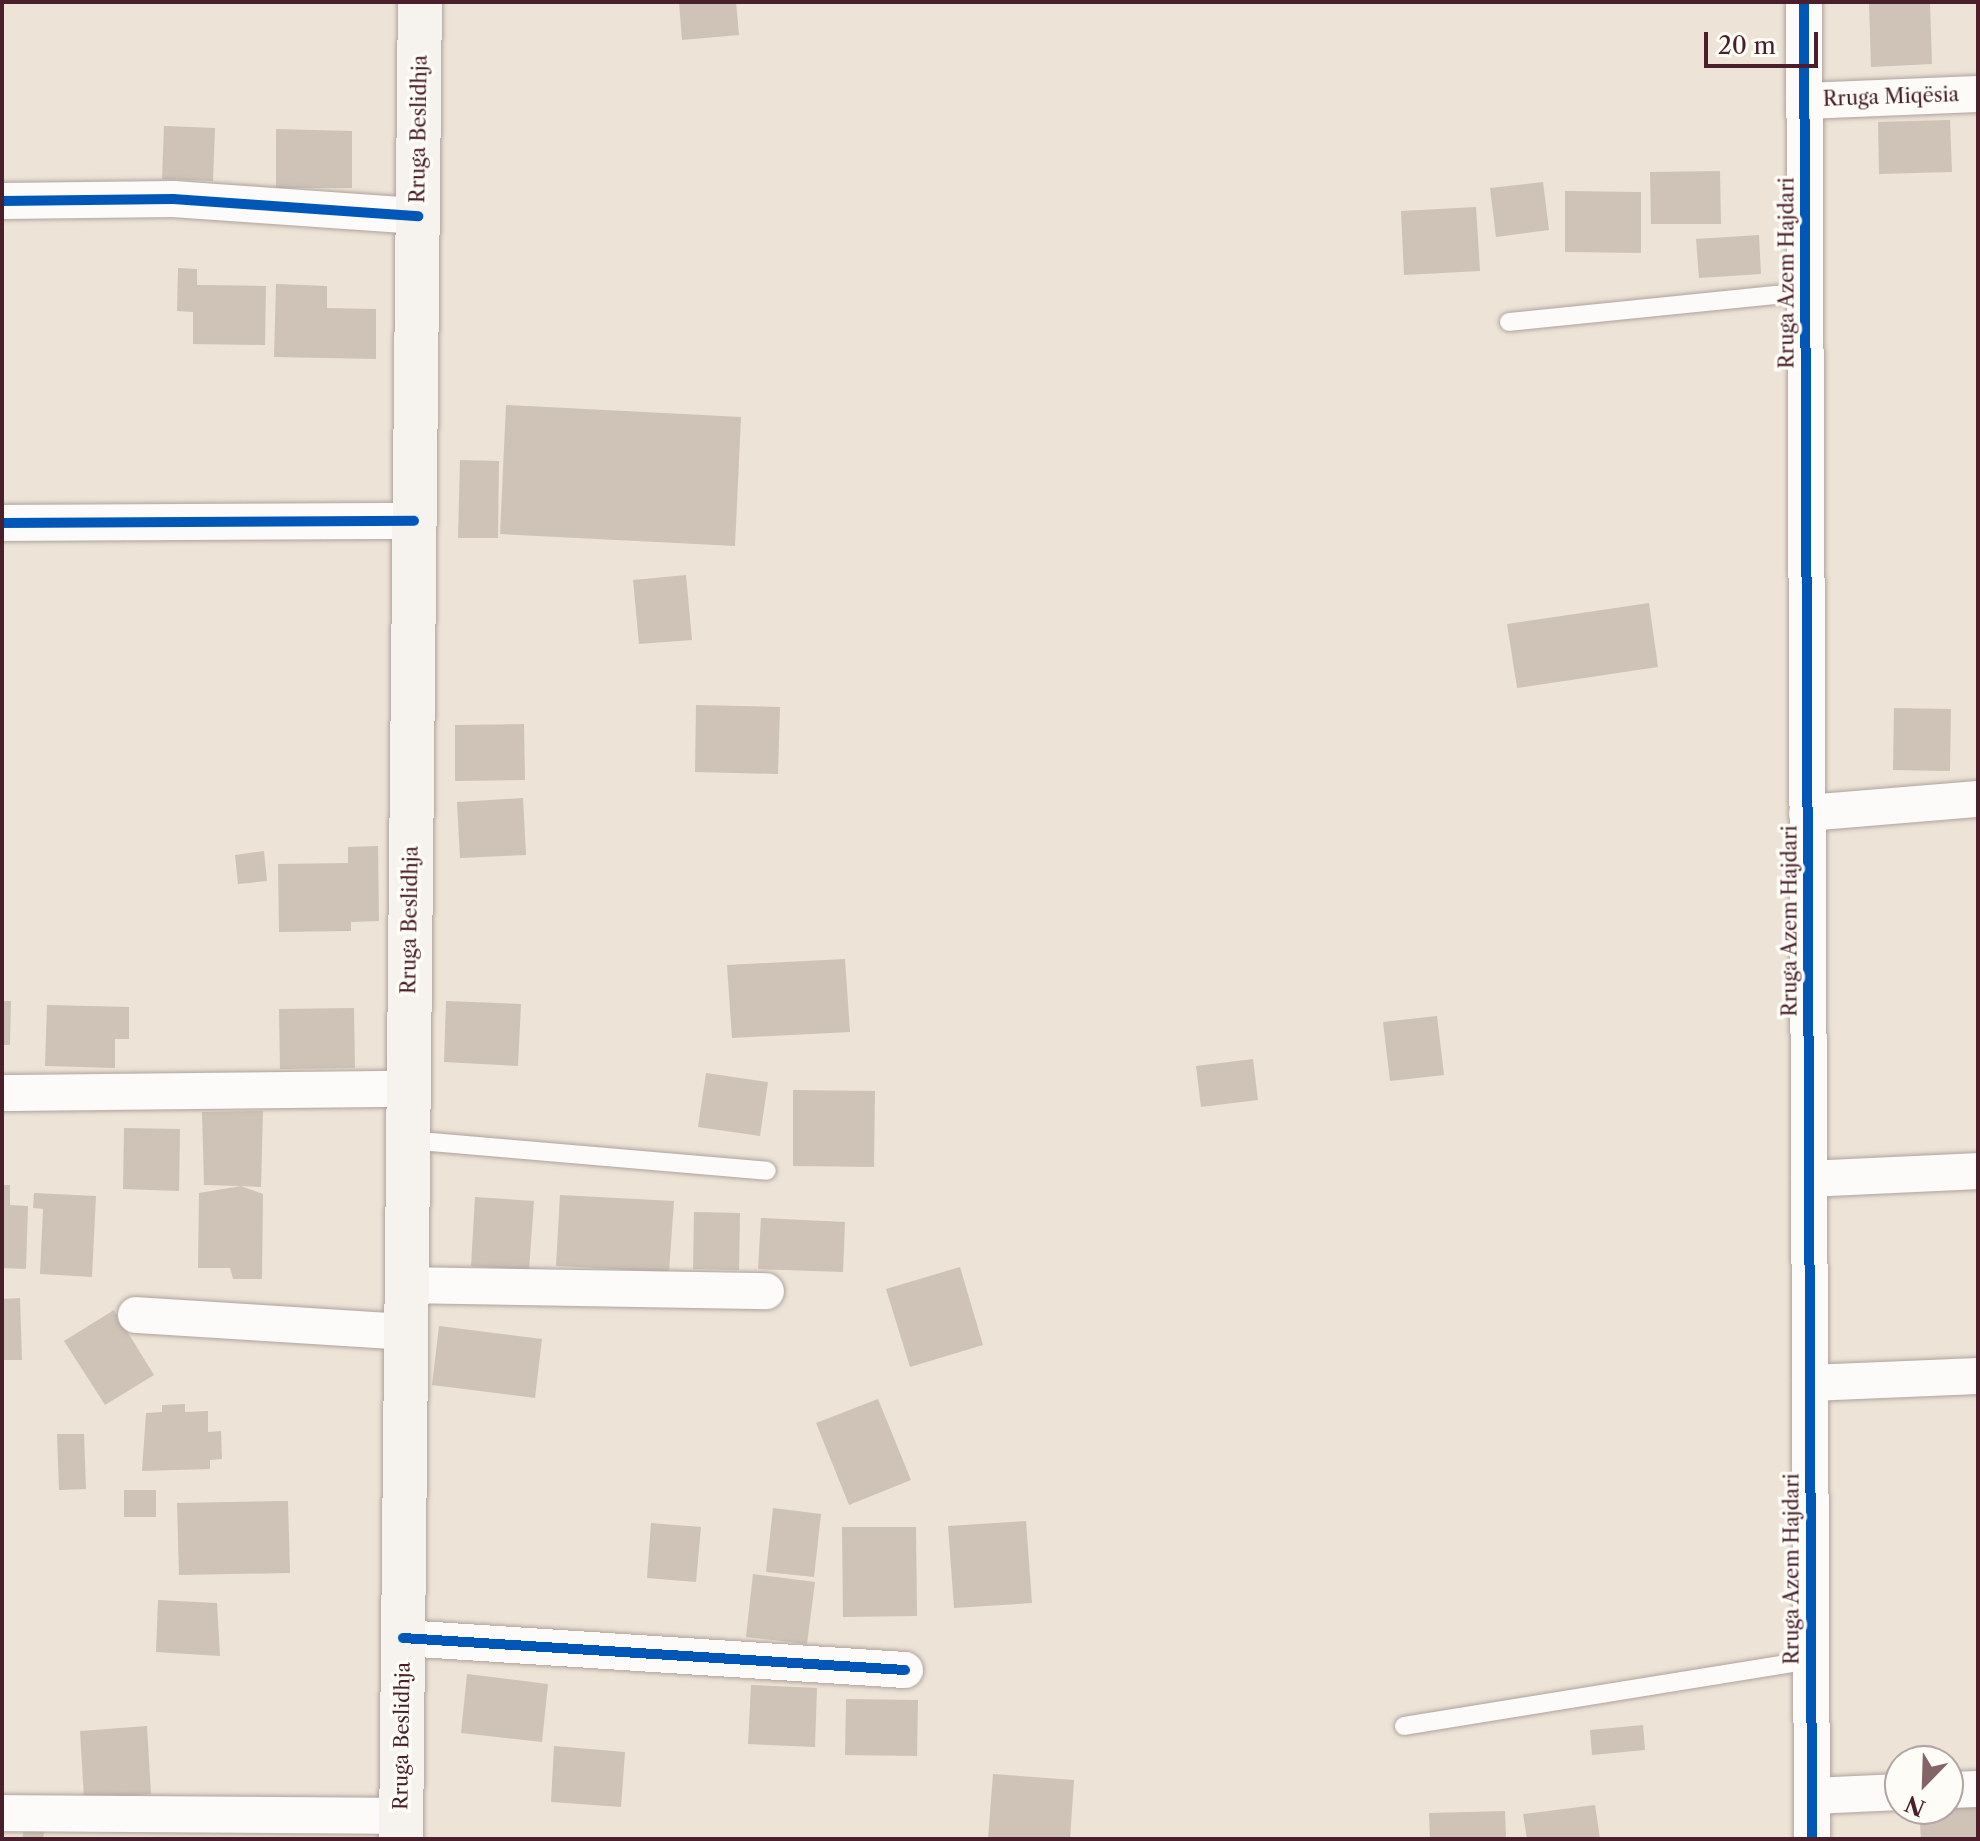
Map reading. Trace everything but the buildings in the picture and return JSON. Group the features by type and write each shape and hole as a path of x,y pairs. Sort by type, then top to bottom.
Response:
{"main road":[{"name":"Rruga Beslidhja","path":"401,1827 420,2"}],"street":[{"name":"Rruga Azem Hajdari","path":"1804,2 1812,1839"},
{"name":"Rruga Miqësia","path":"1804,101 1978,94"},
{"path":"2,201 173,199 418,216"},
{"path":"2,523 414,521"},
{"path":"1807,813 1978,799"},
{"path":"2,1093 409,1089"},
{"path":"1809,1179 1978,1171"},
{"path":"406,1285 766,1291"},
{"path":"136,1315 406,1332"},
{"path":"1810,1383 1978,1376"},
{"path":"403,1638 905,1670"},
{"path":"1812,1796 1884,1793"},
{"path":"2,1813 401,1827"}],"lane":[{"path":"1509,322 1805,292"},
{"path":"408,1140 767,1171"},
{"path":"1404,1726 1811,1660"}],"cycle path":[{"path":"1804,2 1812,1839"},
{"path":"2,201 173,199 418,216"},
{"path":"2,523 414,521"},
{"path":"403,1638 905,1670"}]}
